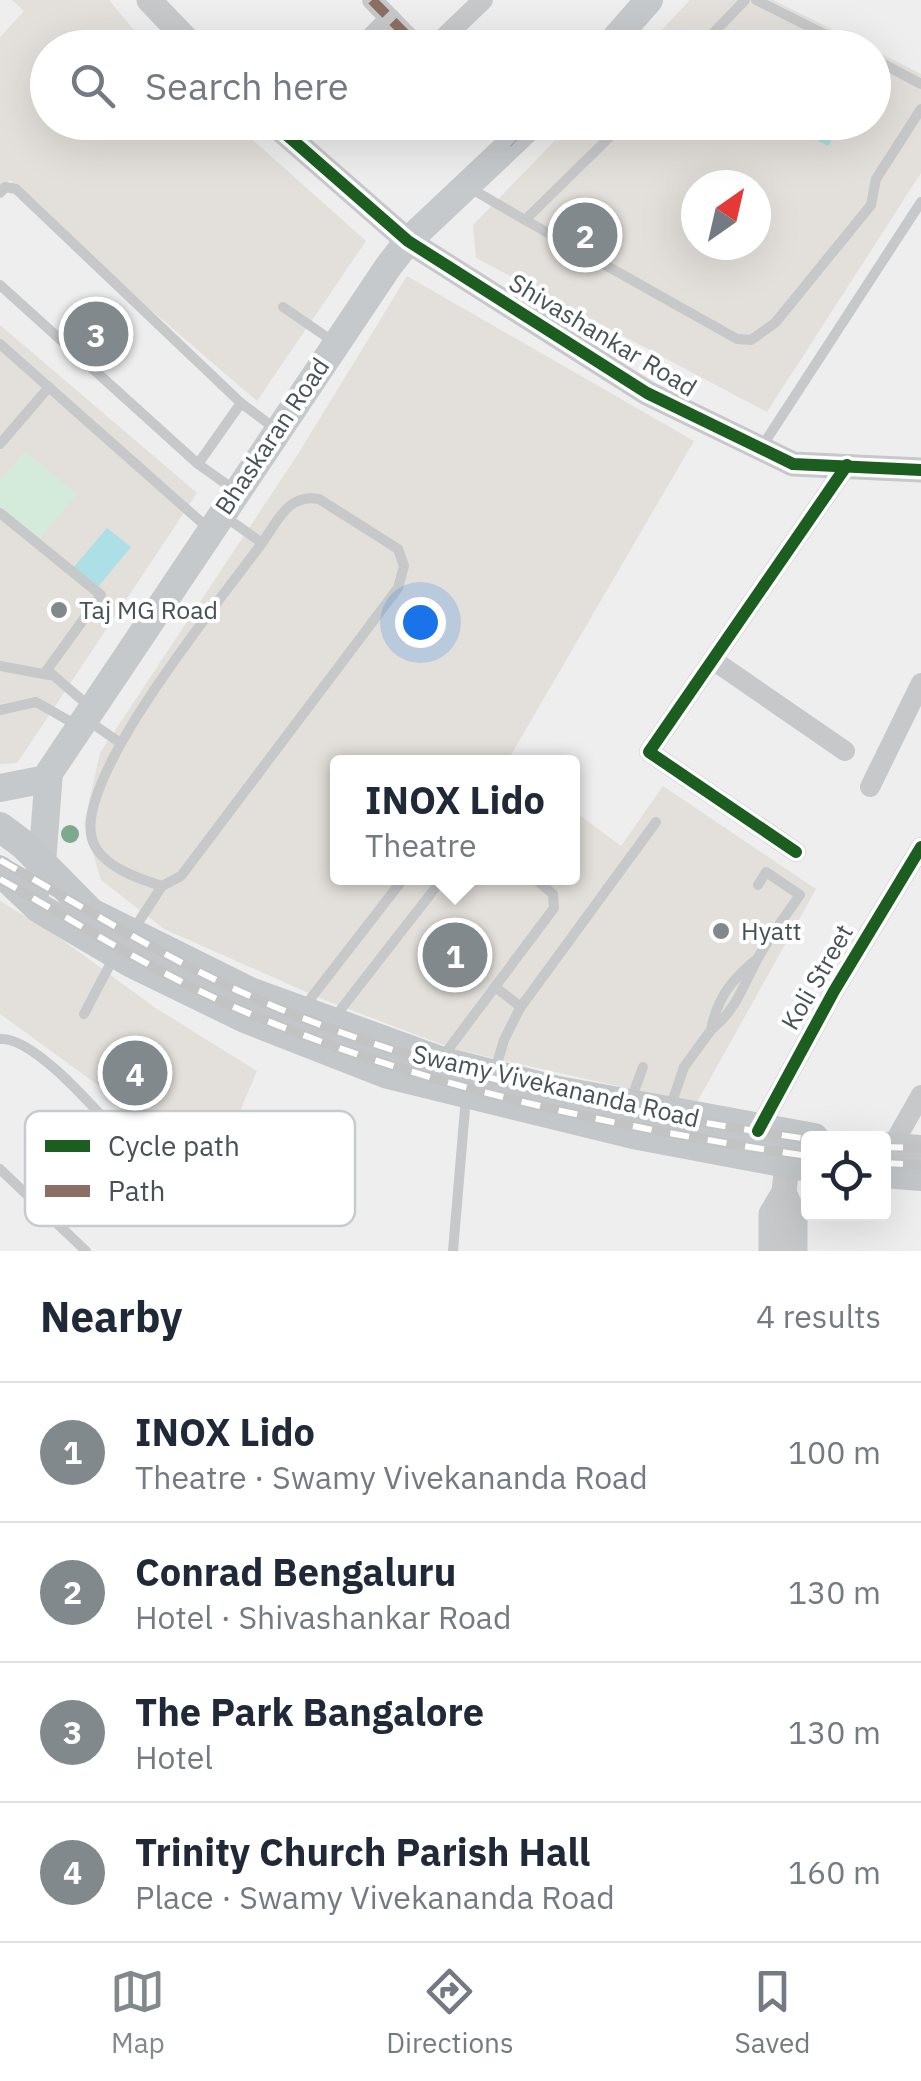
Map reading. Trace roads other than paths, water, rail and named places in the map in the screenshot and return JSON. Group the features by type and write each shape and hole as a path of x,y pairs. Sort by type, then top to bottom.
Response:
{"main road":[{"path":"623,30 649,0"},
{"name":"Bhaskaran Road","path":"46,779 335,342 408,241 517,140"},
{"path":"0,788 46,779 42,863 33,903"},
{"name":"Swamy Vivekananda Road","path":"0,827 123,944 244,1018 388,1074 789,1191"},
{"name":"Swamy Vivekananda Road","path":"0,871 33,903"},
{"name":"Swamy Vivekananda Road","path":"0,886 123,944 440,1061 668,1114 801,1137"},
{"path":"895,1155 921,1176"}],"street":[{"path":"149,0 178,30"},
{"path":"372,0 402,30"},
{"path":"452,30 483,0"},
{"path":"378,30 390,18"},
{"name":"Shivashankar Road","path":"294,140 438,263 647,393 793,464 921,470"},
{"path":"511,140 514,143"},
{"path":"796,852 650,752 846,465"},
{"path":"712,660 845,751"},
{"path":"870,787 921,683"},
{"name":"Koli Street","path":"758,1132 834,990 921,847"},
{"path":"895,1155 921,1096"},
{"path":"771,1251 789,1191"},
{"path":"789,1191 795,1251"}],"lane":[{"path":"717,30 745,0"},
{"path":"756,0 816,30"},
{"path":"891,68 921,84"},
{"path":"466,184 737,339 751,340 774,324 872,205 876,179 921,109"},
{"path":"525,220 607,140"},
{"path":"0,193 5,187 16,189 246,407 277,430"},
{"path":"761,448 921,202"},
{"path":"0,285 203,467 222,512"},
{"path":"283,307 335,342"},
{"path":"0,344 49,387 262,543"},
{"path":"0,444 49,387"},
{"path":"203,467 246,407"},
{"path":"84,1014 123,944 162,886 181,876 398,588 404,566 398,550 319,499 305,496 290,502 120,742 94,797 88,822 94,846 114,865 162,886"},
{"path":"0,513 101,596 50,665 48,675"},
{"path":"0,666 48,675 86,718 120,742"},
{"path":"0,710 36,702 86,718"},
{"path":"494,1075 504,1040 521,1007 656,822"},
{"path":"668,1114 684,1068 711,1030 728,1016 748,985 757,959 800,895 766,872 758,884"},
{"path":"300,1012 399,885"},
{"path":"330,1022 438,885"},
{"path":"440,1061 556,904 553,894 542,885"},
{"path":"495,987 521,1007"},
{"path":"0,1039 8,1038 39,1054 95,1111"},
{"path":"630,1106 643,1067"},
{"path":"453,1251 466,1096"},
{"path":"0,1168 25,1192"},
{"path":"60,1226 86,1251"}],"water":[{"path":"107,528 131,547 98,587 74,567"}],"railway":[{"path":"0,860 208,976 306,1019 376,1044 518,1085 801,1138"},
{"path":"0,879 204,993 373,1060 589,1117 801,1155"},
{"path":"891,1147 921,1148"},
{"path":"891,1163 921,1165"}],"place":[{"name":"Conrad Bengaluru","path":"585,235"},
{"name":"The Park Bangalore","path":"96,334"},
{"name":"Taj MG Road","path":"59,610"},
{"name":"Hyatt","path":"721,931"},
{"name":"INOX Lido","path":"455,955"},
{"name":"Trinity Church Parish Hall","path":"135,1073"}]}
